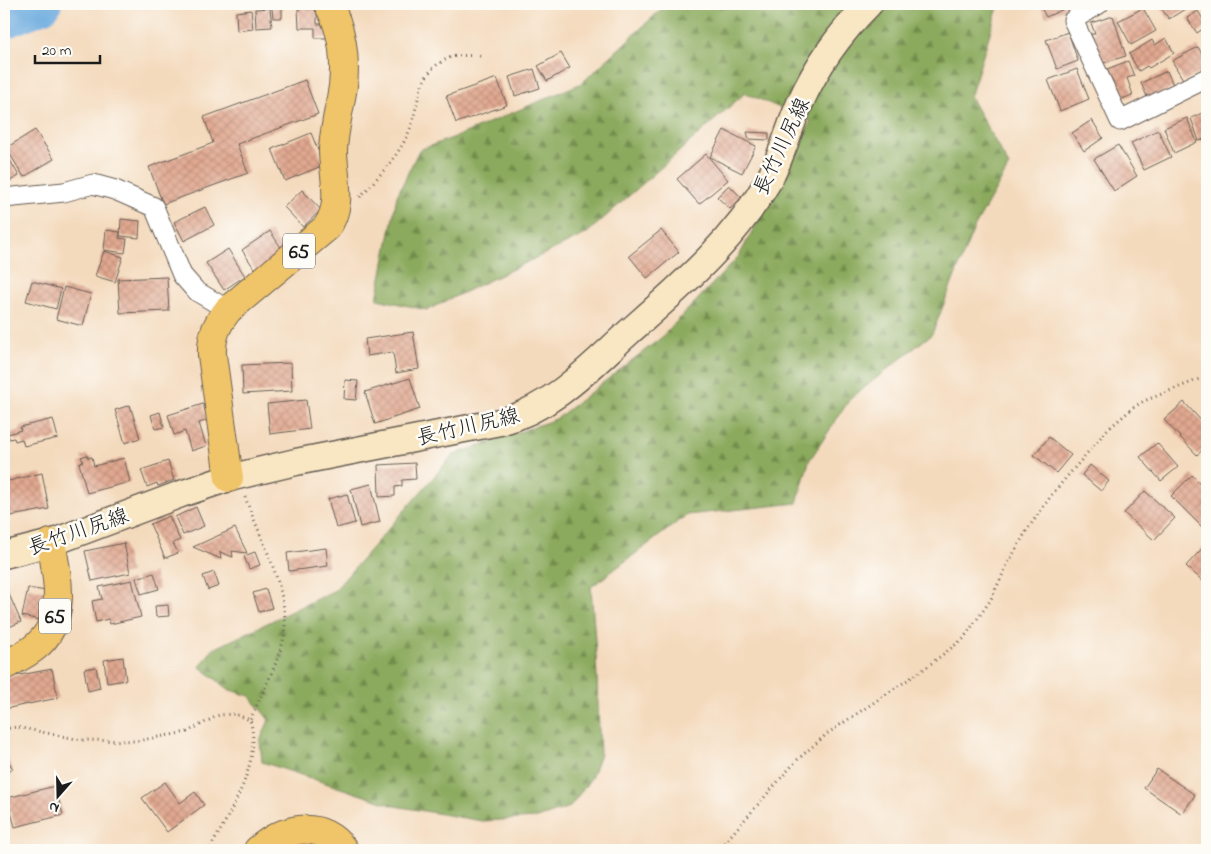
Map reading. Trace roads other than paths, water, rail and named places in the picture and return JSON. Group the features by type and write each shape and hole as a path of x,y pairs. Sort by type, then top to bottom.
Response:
{"main road":[{"name":"65","path":"229,478 212,338 217,326 228,310 321,233 332,220 336,208 333,148 343,84 343,52 337,22 328,4"},
{"name":"長竹川尻線","path":"4,555 51,542 229,478 296,462 500,422 526,414 552,399 672,295 707,261 740,224 770,178 800,103 816,73 845,31 869,4"},
{"name":"65","path":"4,666 35,648 47,634 54,620 59,588 51,542"},
{"path":"258,850 275,837 294,830 321,832 334,839 344,850"}],"street":[{"path":"1099,4 1073,20 1120,121 1207,78"},
{"path":"4,198 64,192 93,184 114,190 154,208 182,275 196,291 228,310"}],"waterway":[{"path":"4,19 42,4"}]}
